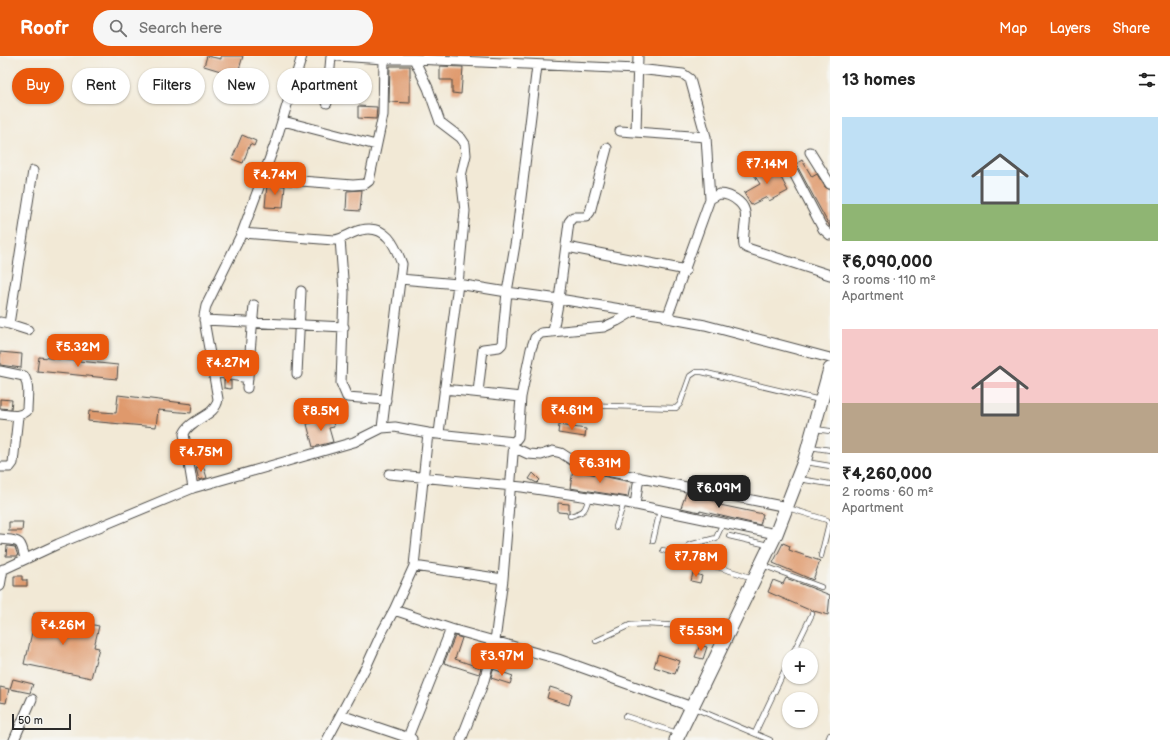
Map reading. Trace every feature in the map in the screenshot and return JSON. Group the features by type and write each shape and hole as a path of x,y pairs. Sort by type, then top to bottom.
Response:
{"street":[{"path":"193,488 184,434 189,426 214,409 218,403 218,392 204,320 206,306 242,233 282,121 302,56"},
{"path":"330,68 331,56"},
{"path":"338,56 537,66 637,69 683,74 690,79 706,137 710,200 686,270 667,318"},
{"path":"636,132 638,56"},
{"path":"262,178 353,185 370,182 376,144 383,116 384,58"},
{"path":"414,59 426,83 440,122 452,130 465,144 466,155 461,176 465,211 458,284 439,433"},
{"path":"478,392 484,349 499,347 502,344 507,292 516,239 537,66"},
{"path":"282,121 376,144"},
{"path":"620,131 706,137"},
{"path":"553,331 571,219 576,216 586,217 590,212 606,148"},
{"path":"810,152 830,184"},
{"path":"786,158 823,229 830,235"},
{"path":"28,330 5,323 33,171"},
{"path":"710,200 719,194 726,194 733,196 744,206 746,213 742,240 744,246 747,248 830,275"},
{"path":"242,233 340,239 361,230 377,230 392,240 402,264 382,428"},
{"path":"340,239 344,292 341,383 347,397 386,400"},
{"path":"567,247 686,270"},
{"path":"400,279 458,284 662,315 667,318 705,326 830,358"},
{"path":"297,374 301,291"},
{"path":"247,388 254,305"},
{"path":"461,740 484,684 495,641 503,579 514,444 518,437 521,397 531,349 536,338 541,333 604,327 634,311"},
{"path":"204,320 344,327"},
{"path":"677,737 731,628 787,507 804,461 830,369"},
{"path":"0,371 24,376 27,382 27,410 18,416 0,414"},
{"path":"214,372 248,378"},
{"path":"444,389 521,397"},
{"path":"0,467 10,467 13,463 18,416"},
{"path":"0,586 1,570 193,488 354,442 382,428 395,427 428,433 439,433 514,444 528,454 541,455 553,451 561,453 581,466 787,507"},
{"path":"327,740 394,610 414,566 425,478 428,433"},
{"path":"389,474 510,486 624,502 723,523 773,540"},
{"path":"635,505 639,477"},
{"path":"0,539 19,541 22,543 25,559"},
{"path":"414,566 503,579"},
{"path":"394,610 451,629 558,659 692,707"},
{"path":"341,715 410,739 451,629"},
{"path":"14,740 32,699"}],"lane":[{"path":"579,405 676,408 680,404 690,376 696,372 702,372 821,401"},
{"path":"813,429 830,431"},
{"path":"808,447 830,450"},
{"path":"804,461 830,466"},
{"path":"798,479 830,484"},
{"path":"570,516 581,513 585,510 589,497"},
{"path":"616,527 624,502"},
{"path":"787,507 827,520 829,523 821,556"},
{"path":"653,541 660,510"},
{"path":"689,545 716,538 723,523"},
{"path":"729,536 773,540"},
{"path":"663,550 754,579"},
{"path":"761,564 820,587"},
{"path":"795,648 812,614"},
{"path":"596,641 630,625 644,624 681,627 731,628"},
{"path":"754,733 782,675"},
{"path":"692,707 770,740"},
{"path":"625,716 677,737"},
{"path":"828,740 830,735"}],"building":[{"path":"207,56 221,59 221,56 243,56 239,68 213,69 204,66"},
{"path":"390,66 410,66 410,103 389,102"},
{"path":"440,66 463,67 461,94 452,93 452,80 440,80"},
{"path":"358,106 377,107 376,119 358,118"},
{"path":"242,135 256,141 254,146 250,144 243,163 232,159"},
{"path":"802,160 812,177 817,174 825,187 830,190 830,227 796,164"},
{"path":"773,162 788,191 769,201 767,197 751,205 744,193 760,184 753,173"},
{"path":"267,184 285,186 283,208 265,207"},
{"path":"362,190 360,211 346,210 347,191"},
{"path":"0,352 22,354 21,368 0,365"},
{"path":"39,357 118,365 117,379 37,371"},
{"path":"224,380 231,381 231,389 224,388"},
{"path":"118,395 192,404 191,413 158,410 156,427 88,421 89,411 116,413"},
{"path":"0,399 12,400 11,409 0,408"},
{"path":"551,402 561,403 559,421 549,420"},
{"path":"332,418 334,427 329,428 333,442 313,447 307,424"},
{"path":"559,425 586,429 585,437 558,433"},
{"path":"203,465 207,478 199,480 196,468"},
{"path":"573,470 631,482 628,497 570,488"},
{"path":"533,473 540,480 537,483 529,479"},
{"path":"686,493 704,497 720,503 720,505 763,514 760,525 681,508"},
{"path":"558,503 569,504 569,513 558,512"},
{"path":"9,522 23,522 22,531 9,531"},
{"path":"783,543 790,546 789,550 820,561 813,580 773,563"},
{"path":"7,546 15,547 18,556 6,556"},
{"path":"693,573 702,576 700,583 691,581"},
{"path":"14,576 22,576 22,580 27,580 27,586 14,586"},
{"path":"786,578 830,595 828,615 807,609 768,592 773,580 783,584"},
{"path":"34,613 99,626 94,647 99,648 91,678 24,664 34,623 32,623"},
{"path":"455,636 462,638 455,659 481,668 479,674 444,663"},
{"path":"700,645 707,647 703,659 695,657"},
{"path":"658,654 680,661 675,674 654,667"},
{"path":"493,669 513,676 510,684 491,678"},
{"path":"13,679 33,684 30,693 10,689"},
{"path":"0,687 9,689 6,703 0,702"},
{"path":"550,687 572,694 569,705 547,698"}]}
